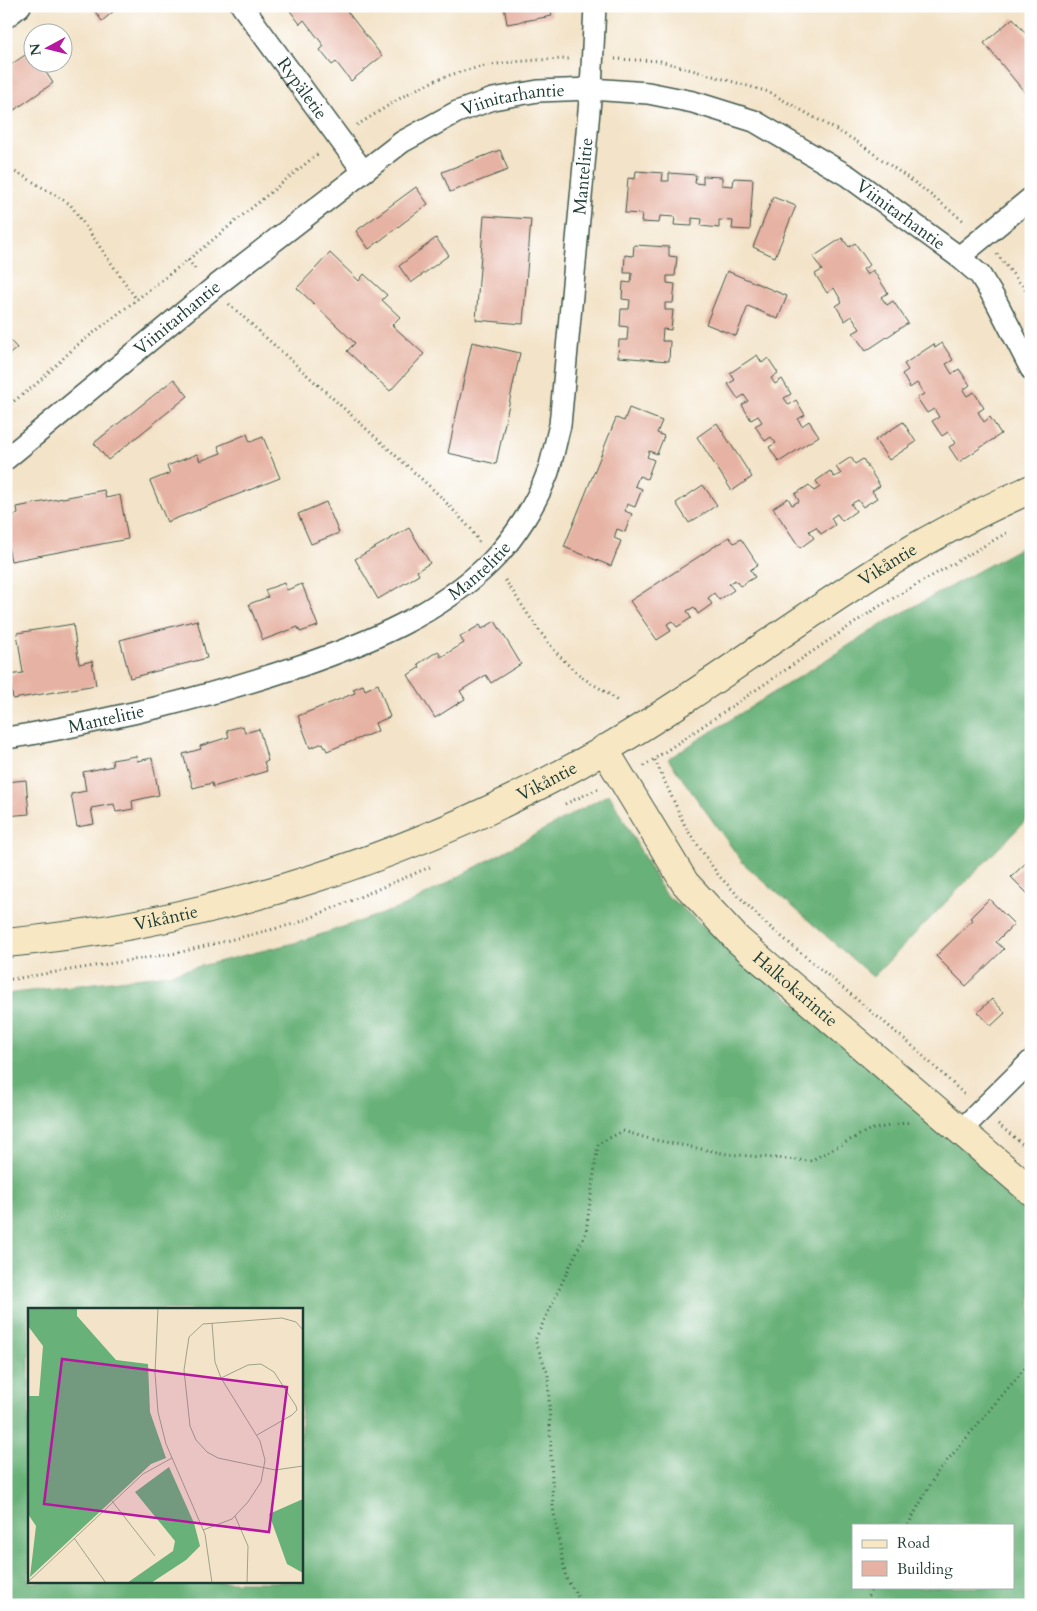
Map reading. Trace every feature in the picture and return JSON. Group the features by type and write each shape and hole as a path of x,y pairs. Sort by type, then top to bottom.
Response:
{"street":[{"path":"6,17 20,6"},
{"name":"Rypäletie","path":"242,6 363,171"},
{"name":"Mantelitie","path":"6,738 56,731 225,691 357,646 407,623 454,594 492,561 510,539 533,502 548,472 560,425 591,89 595,6"},
{"name":"Viinitarhantie","path":"6,459 212,289 402,142 457,112 493,99 538,91 591,89 648,93 693,102 754,121 848,176 959,257 980,275 996,301 1031,369"},
{"path":"959,257 1031,198"},
{"name":"Vikåntie","path":"6,943 108,929 199,911 287,885 398,848 510,800 604,749 914,548 1031,489"},
{"name":"Halkokarintie","path":"604,749 669,858 706,908 738,940 949,1123 1031,1191"},
{"path":"949,1123 981,1110 1031,1060"}],"path":[{"path":"6,407 34,386 76,347 188,260 337,138 420,87 480,66 517,60 592,58 660,62 769,92 856,141 918,185 983,237 1031,297"},
{"path":"6,169 20,174 70,204 137,300"},
{"path":"188,260 212,289 438,494 471,529 554,650 577,673 607,691 617,701"},
{"path":"655,760 686,828 719,876 764,922 909,1043 981,1110 1031,1150"},
{"path":"583,1605 566,1578 564,1569 554,1508 548,1375 535,1340 586,1232 598,1144 623,1131 650,1139 727,1154 810,1161 868,1130 949,1123"},
{"path":"909,1524 936,1474 1031,1362"},
{"path":"863,1605 872,1588"}],"green space":[{"path":"1031,542 1031,815 873,977 743,863 668,759 886,622"},
{"path":"609,794 664,893 1031,1201 1031,1605 6,1605 6,994 168,974 298,942 405,906"}],"building":[{"path":"91,6 120,6 102,21"},
{"path":"291,6 343,6 382,56 351,81 336,62 332,65 320,50 324,46 304,20 300,24 288,8"},
{"path":"504,6 550,6 552,16 507,24"},
{"path":"1013,18 1031,40 1031,100 984,43"},
{"path":"22,57 22,72 46,72 53,83 6,116 6,68"},
{"path":"500,150 508,170 450,192 442,172"},
{"path":"636,171 663,173 662,181 669,181 669,173 696,175 695,183 703,184 703,176 722,177 722,185 733,186 734,178 753,179 750,230 732,229 733,221 719,220 719,228 701,226 702,219 692,218 692,226 674,225 675,217 660,216 659,223 641,222 642,214 625,213 628,178 635,179"},
{"path":"416,187 428,204 369,249 356,231"},
{"path":"773,197 796,206 775,257 753,247"},
{"path":"484,216 531,219 523,324 476,320"},
{"path":"436,238 449,255 411,283 399,266"},
{"path":"842,238 849,247 855,243 870,265 863,269 867,275 873,270 888,293 881,297 887,305 893,301 908,323 866,351 853,333 860,329 852,316 845,321 836,306 842,302 834,288 827,293 815,274 822,270 813,257"},
{"path":"634,245 669,247 669,256 677,257 675,276 667,276 667,283 675,284 673,303 665,303 665,310 673,310 671,330 663,329 662,341 670,341 669,361 618,357 619,340 627,340 628,327 620,326 621,309 629,309 630,300 622,299 623,282 631,283 632,273 624,273 625,255 633,256"},
{"path":"330,253 359,281 364,274 387,295 382,300 400,317 392,325 424,354 390,391 347,351 355,343 297,288"},
{"path":"727,271 787,296 778,319 748,306 736,336 706,324"},
{"path":"6,336 17,348 6,357"},
{"path":"472,342 520,353 496,464 448,453"},
{"path":"942,343 953,360 946,364 952,374 959,369 970,385 963,390 967,396 974,392 984,408 978,412 984,422 990,417 1001,434 959,462 949,447 956,443 948,432 942,436 932,421 939,417 934,409 927,413 917,398 924,394 917,383 910,388 902,374 908,370 904,364 934,344 935,348"},
{"path":"757,355 762,363 768,358 778,373 771,378 775,384 782,379 791,394 784,398 789,405 796,400 805,415 798,419 802,426 809,421 819,436 779,462 769,447 776,443 771,437 765,441 755,426 762,422 758,416 751,420 742,405 748,401 744,395 738,399 728,384 735,380 730,373"},
{"path":"174,379 188,396 108,460 94,443"},
{"path":"629,408 662,421 657,433 664,436 657,454 649,451 647,457 654,460 647,479 639,476 635,486 642,489 635,507 627,504 625,511 632,514 625,532 617,529 614,538 621,541 611,566 564,547 616,418 624,421"},
{"path":"903,422 916,442 889,460 875,440"},
{"path":"717,423 752,477 732,491 697,437"},
{"path":"247,434 250,442 263,437 280,478 167,522 150,481 170,473 167,466 197,454 200,461 221,453 218,446"},
{"path":"851,457 855,464 863,459 880,486 872,491 877,498 863,507 858,500 851,504 856,511 842,521 837,514 831,518 835,525 821,534 816,527 809,531 814,538 800,548 773,508 788,498 792,505 799,501 795,494 809,485 814,491 820,487 816,481 830,471 834,477 841,474 836,467"},
{"path":"703,485 717,505 689,523 676,503"},
{"path":"104,490 106,498 120,495 128,539 11,561 6,538 6,517 18,514 17,507"},
{"path":"326,502 339,533 311,544 298,514"},
{"path":"409,528 430,563 417,571 419,575 378,599 355,559"},
{"path":"729,537 734,543 741,539 758,565 750,570 755,577 740,586 735,580 729,584 734,590 719,600 714,593 708,598 712,604 698,614 694,607 687,611 691,618 677,627 672,621 667,624 671,631 657,640 630,601"},
{"path":"284,583 287,590 302,584 318,626 300,632 298,627 263,640 249,604 268,597 265,590"},
{"path":"197,620 207,658 130,678 120,640"},
{"path":"495,621 521,664 491,683 486,675 460,691 465,699 435,718 408,675 420,667 418,664 438,651 441,657 464,643 460,637 480,625 482,629"},
{"path":"73,624 79,664 92,661 96,685 13,699 9,675 23,673 17,633"},
{"path":"378,684 390,717 375,723 378,731 327,751 323,743 310,748 298,716 355,693 353,689 363,685 365,690"},
{"path":"243,726 245,733 259,729 268,761 264,762 267,771 213,787 212,783 193,788 183,754 201,749 200,746 229,737 227,730"},
{"path":"136,756 137,761 152,758 159,795 132,801 133,809 116,812 114,804 91,808 94,824 77,827 71,794 86,791 83,772 113,766 112,760"},
{"path":"26,780 29,814 6,816 6,782"},
{"path":"1031,858 1031,897 1011,877"},
{"path":"989,899 1014,924 996,942 1004,949 966,986 936,956 973,920 970,918"},
{"path":"992,999 1005,1013 991,1026 978,1012"}]}
